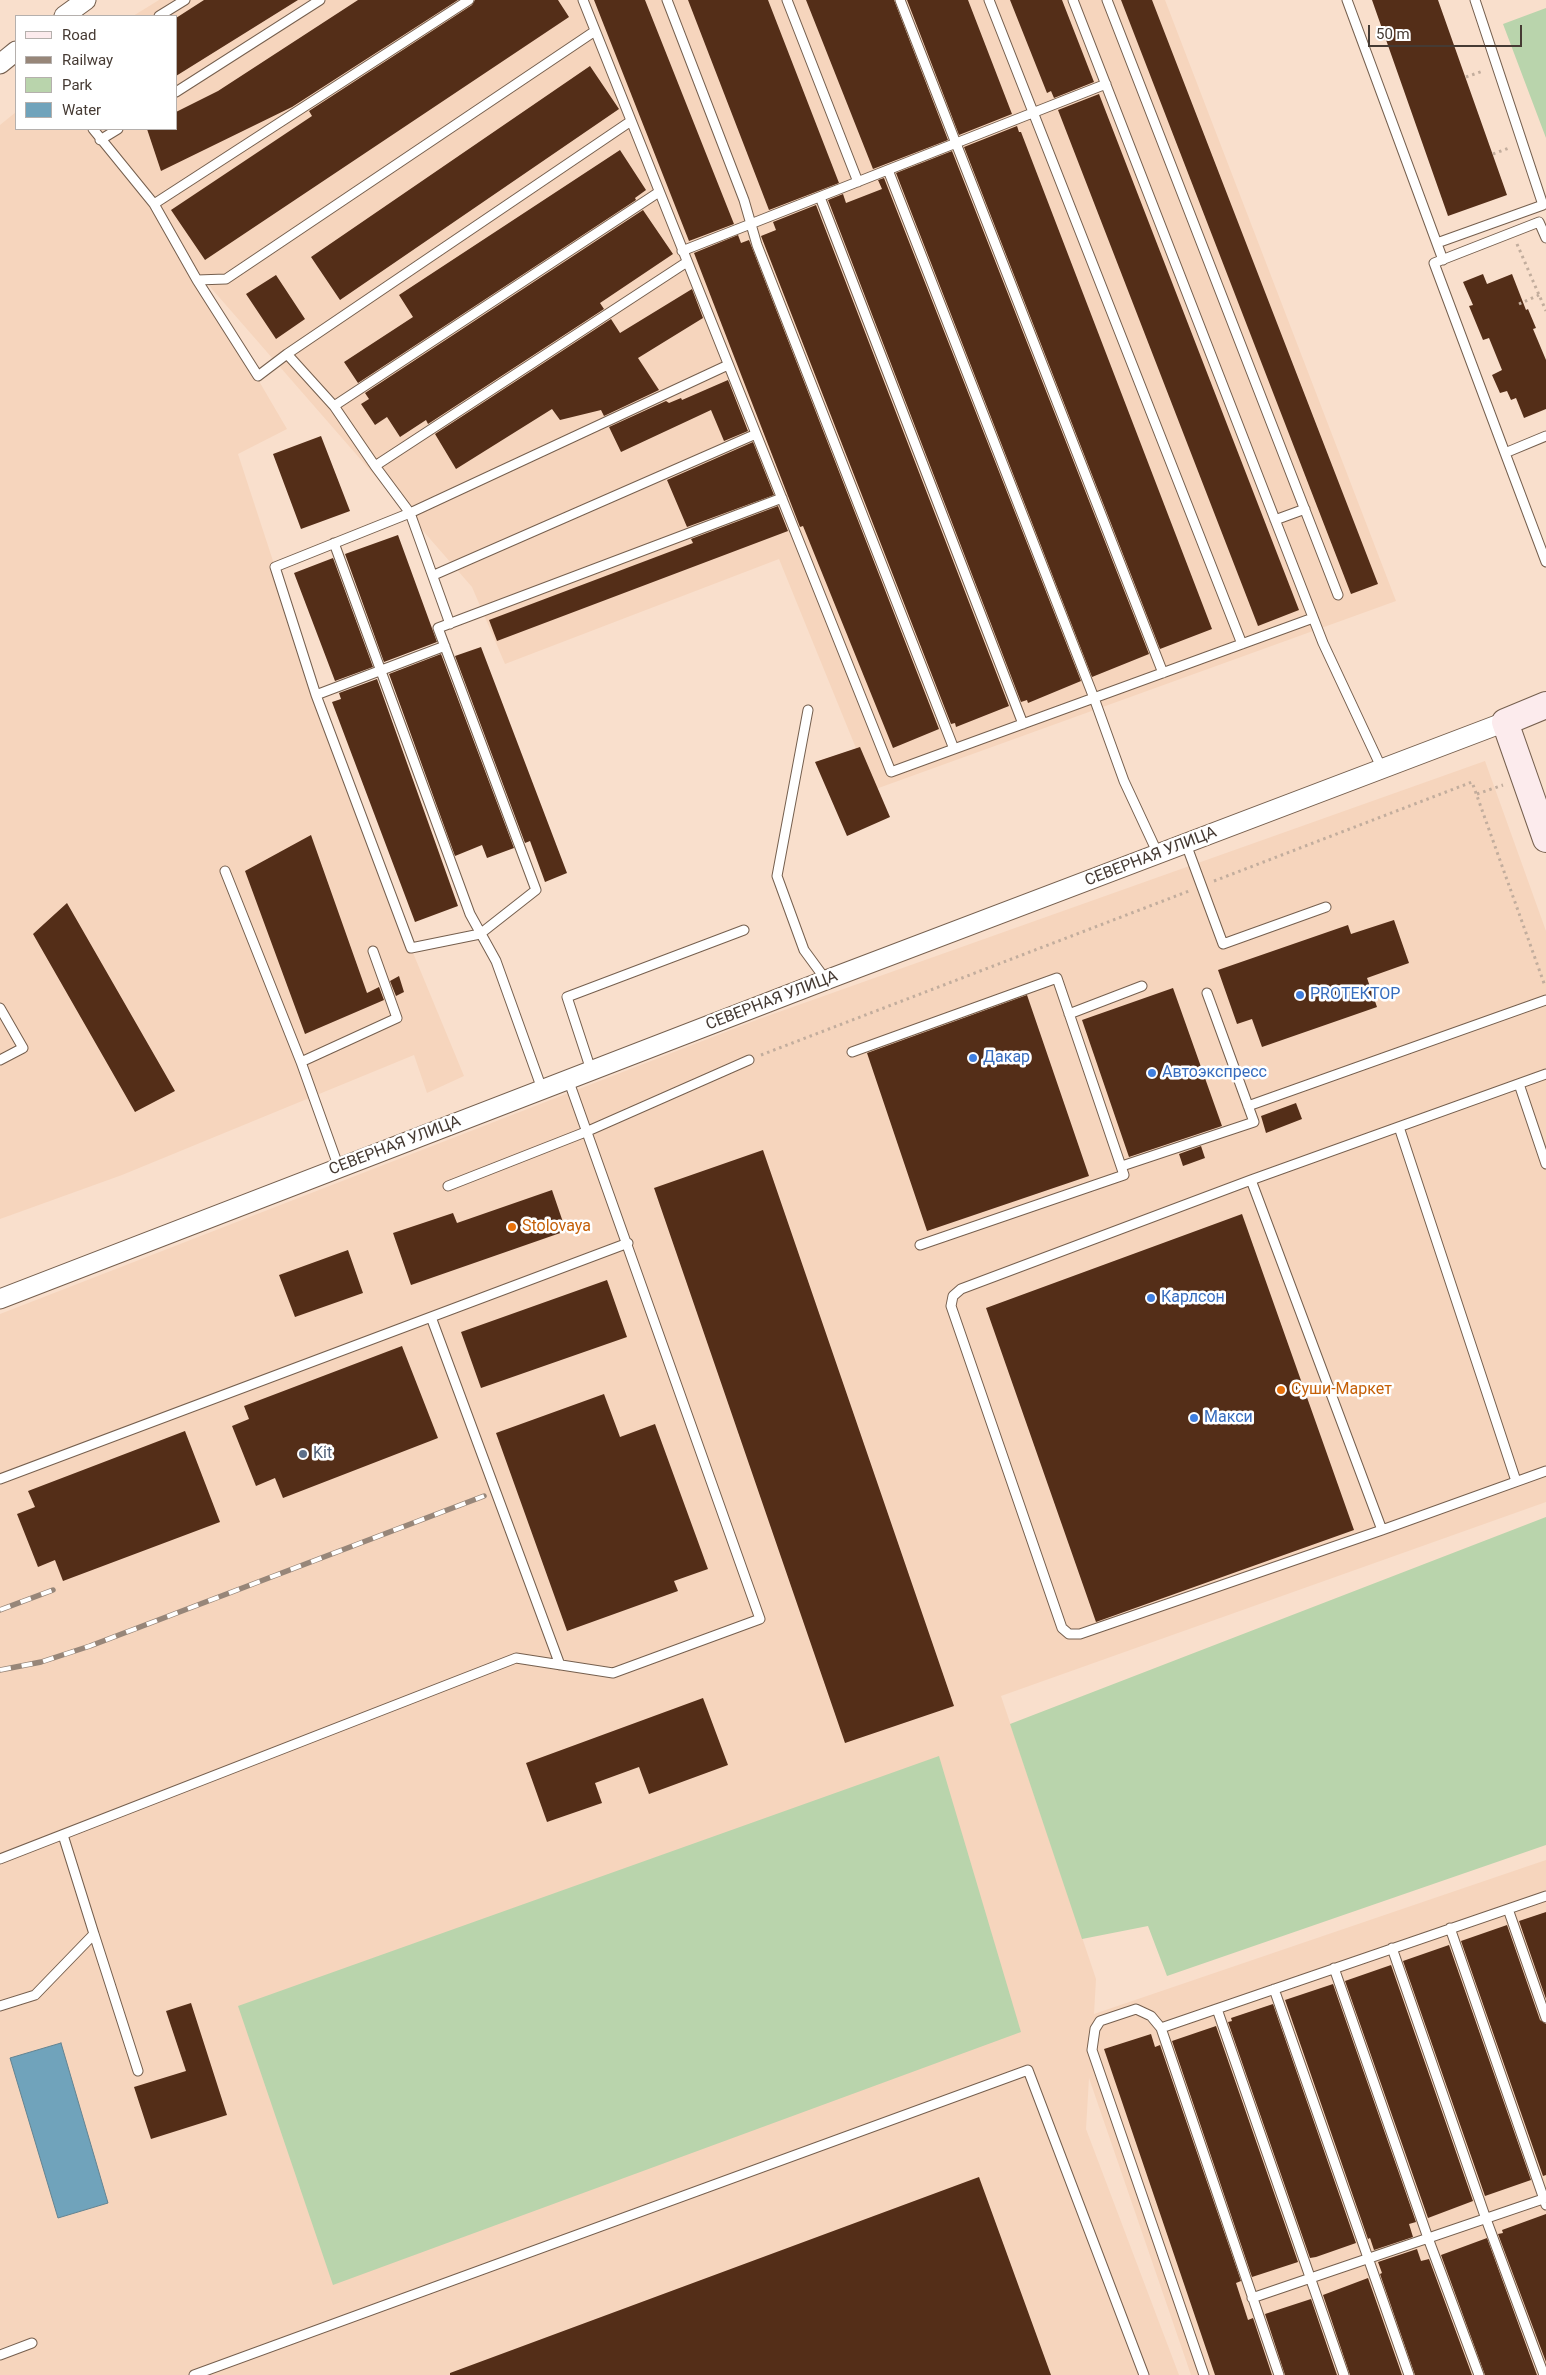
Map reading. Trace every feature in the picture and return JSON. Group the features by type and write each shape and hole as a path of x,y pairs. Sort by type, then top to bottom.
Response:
{"street":[{"path":"65,15 86,0"},
{"path":"0,64 15,52"},
{"name":"СЕВЕРНАЯ УЛИЦА","path":"0,1299 591,1070 1546,705"},
{"path":"1505,722 1546,839"}],"lane":[{"path":"161,15 185,0"},
{"path":"178,91 320,0"},
{"path":"154,204 469,0"},
{"path":"583,0 891,772 1313,618"},
{"path":"667,0 744,200 757,245 954,749"},
{"path":"787,0 858,182"},
{"path":"900,0 1163,673"},
{"path":"989,0 1242,644"},
{"path":"1073,0 1313,618 1382,769"},
{"path":"1107,0 1338,595"},
{"path":"1347,0 1443,260"},
{"path":"1436,243 1543,205 1474,0"},
{"path":"197,280 226,279 595,31"},
{"path":"682,252 1106,84"},
{"path":"93,130 154,204 197,280 258,376 287,354 631,121"},
{"path":"100,140 116,130"},
{"path":"888,170 1094,698 1124,781 1158,854"},
{"path":"334,406 659,192"},
{"path":"820,197 1023,724"},
{"path":"1546,238 1543,220 1434,263 1546,562"},
{"path":"375,466 686,262"},
{"path":"287,354 334,406 410,513 434,575 450,624"},
{"path":"728,365 410,513 275,566 316,695 411,948 480,934 536,890 438,628 782,498"},
{"path":"434,575 756,434"},
{"path":"1505,453 1546,436"},
{"path":"1275,520 1305,509"},
{"path":"334,543 470,914 496,960 542,1090"},
{"path":"316,695 445,646"},
{"path":"808,710 777,876 804,950 826,980"},
{"path":"1186,844 1223,944 1326,907"},
{"path":"224,871 301,1062 339,1168"},
{"path":"591,1070 567,997 744,930"},
{"path":"301,1062 397,1018 373,951"},
{"path":"852,1052 1057,978 1124,1175 920,1246"},
{"path":"1069,1014 1142,986"},
{"path":"1122,1166 1254,1122 1207,993"},
{"path":"1248,1106 1546,1000"},
{"path":"0,1008 23,1048 0,1060"},
{"path":"448,1186 588,1131 749,1060"},
{"path":"1546,1074 1252,1180 970,1286 953,1296 951,1306 1062,1628 1070,1634 1080,1634 1382,1530 1546,1471"},
{"path":"0,1859 516,1658 613,1673 760,1619 628,1243 568,1079"},
{"path":"1519,1084 1546,1164"},
{"path":"1398,1127 1516,1481"},
{"path":"1252,1180 1382,1530"},
{"path":"0,1479 628,1243"},
{"path":"431,1318 560,1665"},
{"path":"63,1835 138,2070"},
{"path":"1161,2028 1546,1896"},
{"path":"1508,1909 1546,2018"},
{"path":"1252,2298 1428,2238 1545,2201 1450,1928"},
{"path":"0,2006 35,1995 94,1934"},
{"path":"1392,1948 1486,2219 1544,2375"},
{"path":"1334,1968 1428,2238 1479,2375"},
{"path":"1274,1989 1409,2375"},
{"path":"1204,2375 1092,2050 1092,2036 1100,2021 1136,2009 1151,2016 1161,2028 1279,2375"},
{"path":"1217,2009 1344,2375"},
{"path":"194,2375 1028,2070 1144,2375"},
{"path":"0,2355 32,2343"}],"path":[{"path":"1466,77 1486,70"},
{"path":"1492,154 1512,146"},
{"path":"1512,232 1546,311"},
{"path":"1519,304 1539,296"},
{"path":"1477,794 1524,778"},
{"path":"749,1060 1472,782 1546,989"}],"shaded area":[{"path":"159,0 1165,0 1396,601 873,790 779,559 505,664 472,587 191,265 287,429 238,454 275,567 411,948 464,1076 427,1093 414,1055 122,1175 0,1219 0,125 15,113 15,130 178,130 178,15 135,15"},
{"path":"1485,761 1546,931 1546,1502 1001,1696 1096,1979 1094,2014 1546,1860 1546,2375 1191,2375 1089,2078 1086,2129 1179,2375 0,2375 0,1314 759,1019"}],"green space":[{"path":"1546,8 1546,138 1503,24"},
{"path":"1546,1517 1546,1845 1167,1976 1148,1926 1082,1939 1010,1724"},
{"path":"939,1756 1021,2032 333,2285 238,2006"}],"water":[{"path":"61,2043 108,2203 58,2218 10,2058"}],"building":[{"path":"204,0 298,0 178,75 178,17"},
{"path":"358,0 458,0 292,107 161,171 147,130 178,130 178,111 218,91"},
{"path":"475,0 558,0 569,17 205,260 171,210 312,116 309,111 472,5"},
{"path":"594,0 645,0 734,224 689,241"},
{"path":"688,0 768,0 839,183 769,210"},
{"path":"806,0 894,0 948,140 873,169"},
{"path":"907,0 968,0 1012,114 959,135"},
{"path":"1010,0 1062,0 1094,82 1054,98 1051,91 1047,93"},
{"path":"1121,0 1152,0 1378,584 1351,594"},
{"path":"1372,0 1438,0 1507,195 1448,216"},
{"path":"590,66 619,109 340,300 311,257"},
{"path":"1099,94 1299,610 1258,626 1058,110"},
{"path":"1017,126 1019,132 1021,132 1212,629 1160,649 964,147"},
{"path":"620,150 646,190 635,198 636,200 358,383 344,362 413,317 399,295"},
{"path":"952,151 1149,654 1092,677 896,173"},
{"path":"884,178 1081,681 1028,703 1027,700 1021,702 828,200 843,194 846,203 882,189 878,180"},
{"path":"816,205 1009,706 956,727 955,723 951,724 761,236 776,230 773,222"},
{"path":"643,210 673,254 600,303 604,309 428,424 426,420 400,437 387,417 375,425 361,404 369,399 365,393"},
{"path":"738,235 741,243 749,240 939,729 893,748 803,526 800,527 694,253"},
{"path":"1483,274 1487,284 1512,274 1526,310 1528,309 1536,328 1533,329 1546,360 1546,409 1524,418 1516,398 1511,400 1507,391 1500,393 1492,375 1502,370 1489,338 1483,340 1469,306 1473,305 1463,282"},
{"path":"276,275 305,319 276,339 246,294"},
{"path":"692,289 703,318 638,358 659,390 604,416 601,410 560,420 552,409 456,469 435,434 611,319 620,333"},
{"path":"728,380 748,431 724,441 711,410 621,452 609,427 666,401 669,403 681,398 682,400"},
{"path":"321,436 350,511 301,529 273,454"},
{"path":"753,442 774,495 687,527 667,480"},
{"path":"778,506 788,531 497,641 489,620 693,543 691,539"},
{"path":"398,535 437,642 384,662 345,554"},
{"path":"333,558 373,667 335,681 294,573"},
{"path":"481,647 567,873 545,882 530,841 525,843 455,656"},
{"path":"441,654 514,848 487,858 482,845 455,856 389,674"},
{"path":"377,679 458,906 415,922 332,702 341,699 339,693"},
{"path":"860,747 890,817 847,836 815,762"},
{"path":"311,835 367,993 379,987 384,1000 305,1034 245,871"},
{"path":"67,903 175,1091 135,1112 33,934"},
{"name":"PROТЕКТОР","path":"1394,920 1409,963 1367,978 1377,1007 1262,1047 1252,1019 1237,1024 1218,970 1348,925 1351,934"},
{"path":"399,976 404,992 396,996 390,981"},
{"name":"Автоэкспресс","path":"1173,988 1222,1126 1129,1157 1082,1020"},
{"path":"1027,995 1089,1176 927,1231 867,1053"},
{"path":"1296,1103 1302,1119 1266,1133 1261,1116"},
{"path":"1201,1146 1205,1158 1183,1166 1179,1154"},
{"path":"763,1150 954,1706 845,1743 654,1188"},
{"path":"552,1190 566,1231 411,1285 393,1233 453,1213 457,1223"},
{"path":"1242,1214 1354,1530 1096,1622 986,1308"},
{"path":"348,1250 363,1293 295,1317 279,1275"},
{"path":"607,1280 627,1337 481,1388 461,1332"},
{"path":"402,1346 438,1438 283,1498 275,1478 256,1486 232,1426 249,1419 244,1406"},
{"path":"604,1394 620,1437 655,1424 708,1569 674,1581 678,1591 567,1631 496,1433"},
{"path":"185,1431 220,1522 63,1581 55,1560 38,1567 17,1514 35,1507 28,1491"},
{"path":"703,1698 728,1765 649,1794 639,1767 595,1783 602,1803 547,1822 526,1763"},
{"path":"1546,1912 1546,1999 1519,1921"},
{"path":"1507,1925 1540,2020 1546,2024 1546,2175 1543,2176 1461,1941"},
{"path":"1449,1945 1531,2180 1485,2196 1403,1961"},
{"path":"1391,1965 1473,2201 1428,2218 1345,1981"},
{"path":"1333,1984 1416,2222 1409,2224 1413,2237 1374,2250 1370,2238 1368,2239 1285,2000"},
{"path":"191,2003 227,2115 151,2139 134,2087 186,2071 166,2011"},
{"path":"1273,2004 1356,2243 1310,2258 1228,2022 1232,2021 1231,2018"},
{"path":"1216,2026 1298,2262 1252,2277 1172,2041"},
{"path":"1151,2034 1155,2047 1160,2045 1241,2281 1236,2283 1248,2320 1253,2318 1272,2375 1215,2375 1104,2049"},
{"path":"979,2177 1051,2375 450,2375 450,2373"},
{"path":"1546,2214 1546,2362 1498,2234 1503,2233 1502,2230"},
{"path":"1487,2238 1537,2375 1485,2375 1441,2255"},
{"path":"1417,2249 1421,2261 1429,2259 1472,2375 1415,2375 1380,2274 1382,2273 1378,2262"},
{"path":"1368,2278 1402,2375 1350,2375 1323,2295"},
{"path":"1311,2299 1337,2375 1285,2375 1265,2314"}],"railway":[{"path":"0,1670 41,1662 90,1646 484,1496"},
{"path":"0,1610 53,1590"}],"place":[{"name":"PROТЕКТОР","path":"1300,995"},
{"name":"Дакар","path":"973,1058"},
{"name":"Автоэкспресс","path":"1152,1073"},
{"name":"Stolovaya","path":"512,1227"},
{"name":"Карлсон","path":"1151,1298"},
{"name":"Суши-Маркет","path":"1281,1390"},
{"name":"Макси","path":"1194,1418"},
{"name":"Kit","path":"303,1454"}]}
